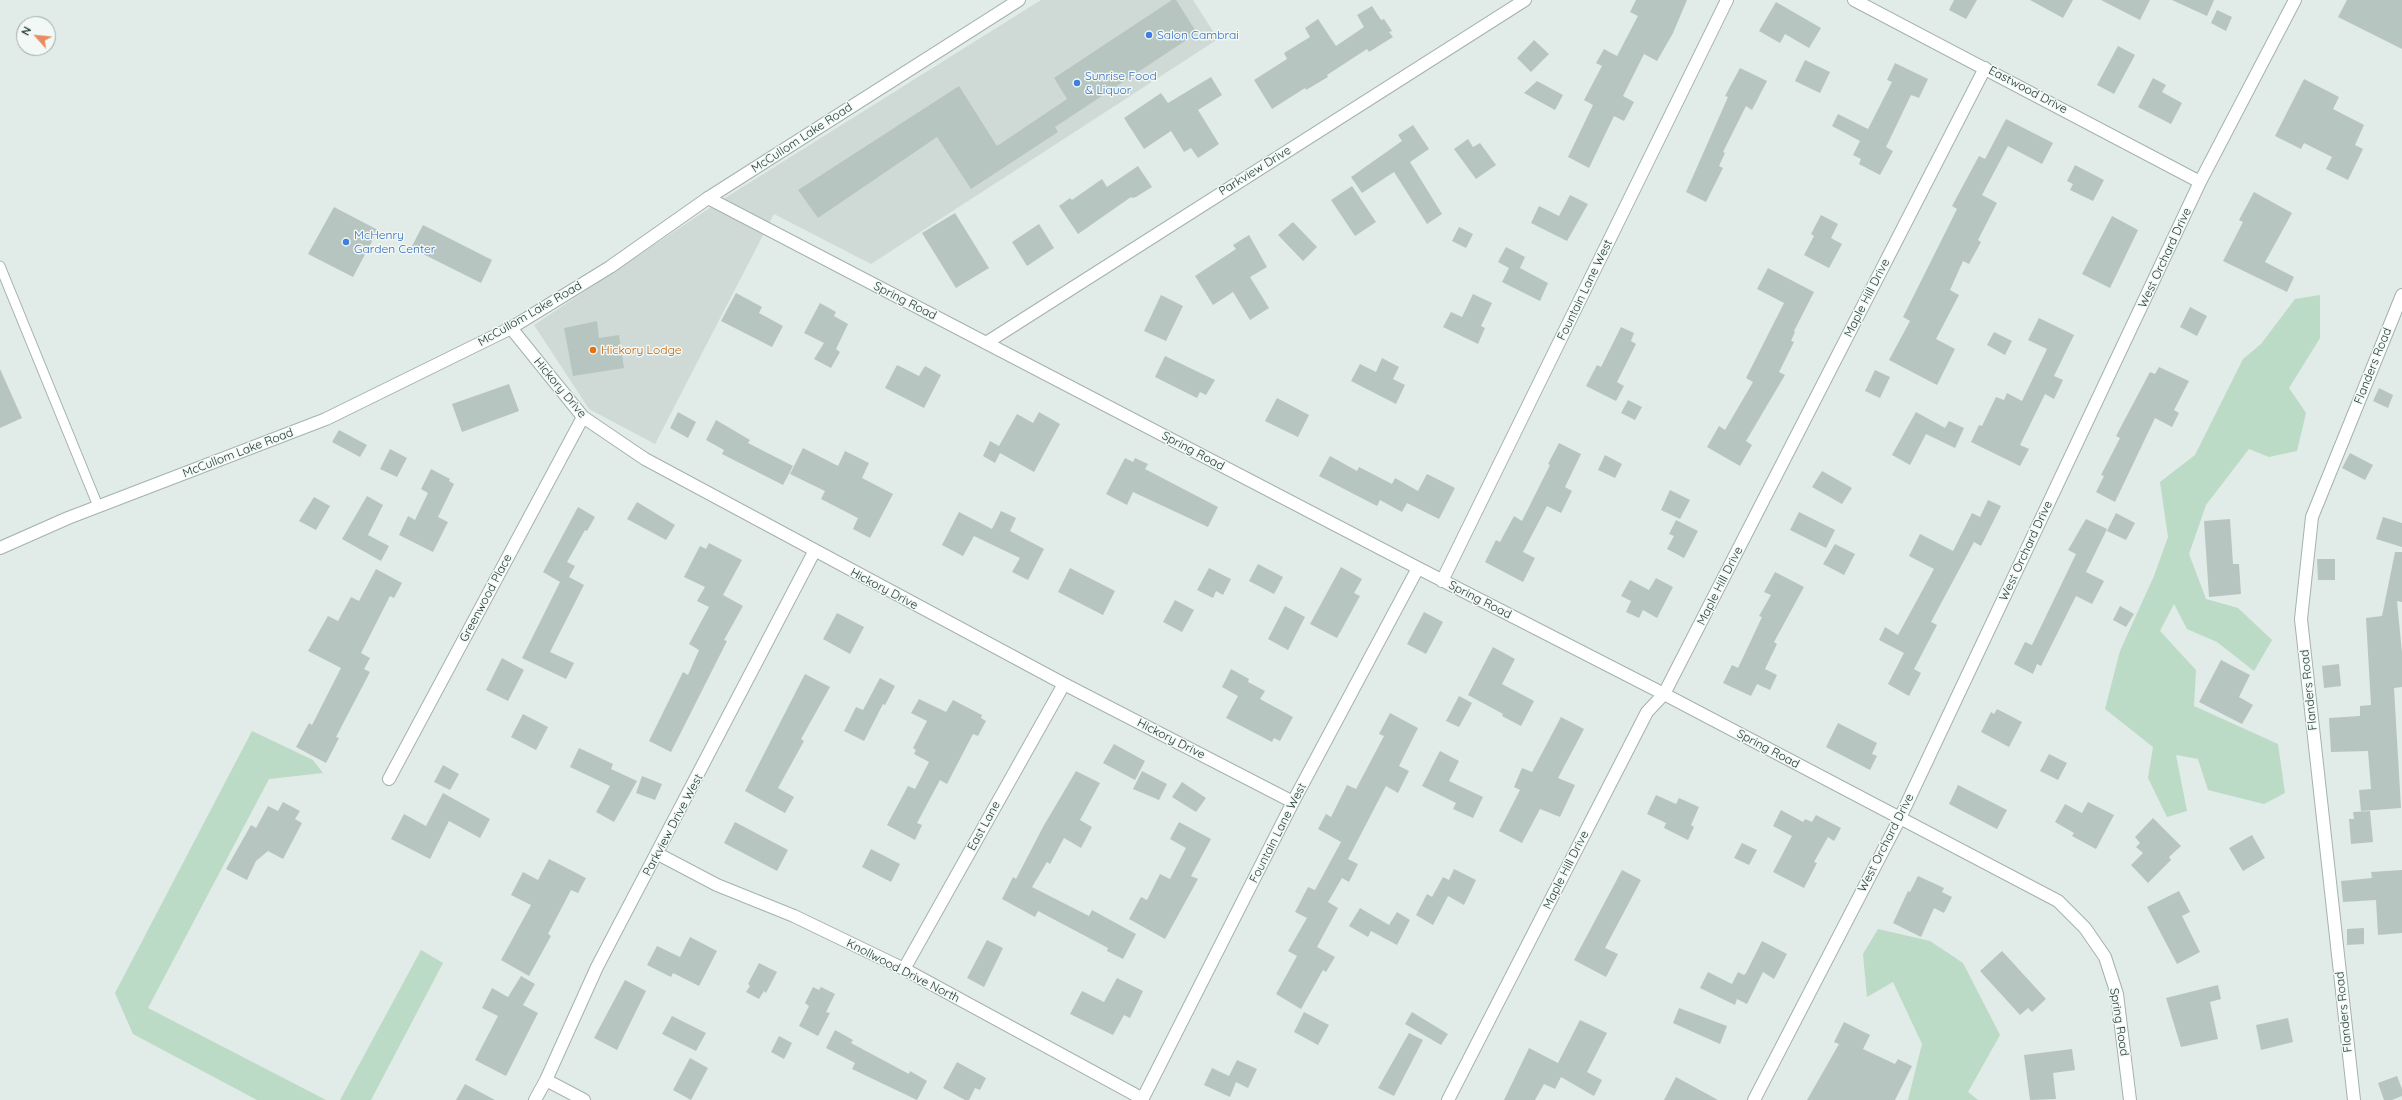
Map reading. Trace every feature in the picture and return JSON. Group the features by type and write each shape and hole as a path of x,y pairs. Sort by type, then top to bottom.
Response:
{"street":[{"name":"McCullom Lake Road","path":"0,548 98,506 326,419 511,328 610,267 708,198 1019,0"},
{"name":"Parkview Drive","path":"986,343 1525,0"},
{"name":"Fountain Lane West","path":"1442,581 1727,0"},
{"name":"Eastwood Drive","path":"1854,0 2200,182"},
{"name":"West Orchard Drive","path":"1754,1100 1900,818 2200,182 2295,0"},
{"name":"Maple Hill Drive","path":"1448,1100 1647,712 1664,694 1985,68"},
{"name":"Spring Road","path":"708,198 1442,581 1664,694 2058,901 2085,928 2105,957 2117,994 2130,1100"},
{"name":"Flanders Road","path":"2354,1100 2301,619 2312,517 2402,295"},
{"name":"Hickory Drive","path":"511,328 583,418 645,459 814,552 1064,684 1293,802"},
{"name":"Greenwood Place","path":"389,779 583,418"},
{"name":"Parkview Drive West","path":"536,1100 597,967 658,854 814,552"},
{"name":"Fountain Lane West","path":"1143,1100 1293,802 1418,568"},
{"name":"East Lane","path":"904,969 1064,684"},
{"name":"Knollwood Drive North","path":"658,854 717,885 794,916 904,969 1143,1100"},
{"path":"546,1080 584,1100"}],"lane":[{"path":"0,266 98,506"}],"shaded area":[{"path":"1041,0 1193,0 1218,39 871,264 774,214 655,444 589,409 534,325 717,203"}],"green space":[{"path":"2320,295 2320,338 2289,388 2306,413 2297,451 2269,457 2249,449 2206,505 2189,554 2206,599 2238,608 2272,640 2254,671 2217,642 2187,629 2174,604 2160,631 2196,670 2194,706 2278,744 2285,793 2264,804 2208,790 2198,759 2176,755 2187,811 2167,817 2148,778 2153,747 2105,709 2120,651 2154,576 2168,537 2160,482 2195,455 2243,359 2261,344 2295,299"},
{"path":"252,731 313,760 323,773 269,779 148,1008 326,1100 257,1100 133,1034 115,993"},
{"path":"1878,929 1930,941 1963,963 2000,1035 1968,1092 1978,1100 1908,1100 1922,1044 1893,982 1867,997 1863,954"},
{"path":"421,950 443,963 371,1100 340,1100"}],"building":[{"path":"1172,0 1176,0 1197,33 1055,127 1058,132 971,189 937,137 818,218 798,190 959,86 997,146 1067,99 1054,78"},
{"path":"1636,0 1687,0 1673,33 1657,61 1644,54 1623,96 1634,102 1624,121 1614,116 1589,168 1568,157 1593,105 1584,100 1602,66 1596,63 1604,49 1617,56 1638,16 1630,12"},
{"path":"1954,0 1977,0 1966,19 1949,10"},
{"path":"2030,0 2073,0 2063,18"},
{"path":"2101,0 2150,0 2140,20"},
{"path":"2172,0 2214,0 2207,16"},
{"path":"2347,0 2402,0 2402,49 2338,17"},
{"path":"1776,2 1821,28 1809,48 1785,34 1780,43 1759,31"},
{"path":"1372,6 1381,20 1384,19 1392,31 1389,32 1393,37 1369,52 1367,49 1327,75 1328,77 1306,90 1305,88 1272,109 1254,80 1287,59 1284,53 1310,37 1305,28 1318,19 1336,46 1364,27 1357,15"},
{"path":"2217,10 2232,17 2226,31 2211,23"},
{"path":"1534,40 1549,54 1531,72 1517,58"},
{"path":"2118,46 2135,55 2114,94 2097,85"},
{"path":"1805,60 1830,72 1820,93 1795,81"},
{"path":"1895,63 1928,79 1919,98 1911,95 1886,147 1893,151 1880,175 1859,164 1861,159 1853,155 1860,141 1832,126 1838,114 1868,129 1892,82 1887,80"},
{"path":"1740,68 1767,81 1752,110 1746,106 1723,152 1725,153 1719,166 1723,168 1706,202 1686,192 1728,97 1725,96"},
{"path":"1211,77 1222,95 1198,110 1219,144 1198,158 1191,148 1184,152 1171,131 1144,149 1124,118 1161,93 1168,103"},
{"path":"2153,78 2166,85 2162,92 2182,103 2171,124 2138,107"},
{"path":"2304,79 2339,97 2333,109 2364,125 2355,145 2363,149 2348,180 2326,169 2332,157 2304,143 2301,149 2275,136"},
{"path":"1537,81 1563,95 1555,110 1524,93"},
{"path":"2006,119 2053,143 2042,164 2008,146 1982,195 1997,203 1978,240 1981,242 1969,264 1963,261 1950,290 1959,295 1936,339 1955,349 1937,385 1889,360 1910,321 1903,317 1957,209 1952,206 1979,156 1985,159"},
{"path":"1413,125 1429,149 1410,162 1442,214 1427,224 1394,172 1362,193 1351,177 1402,141 1398,135"},
{"path":"1468,139 1473,147 1480,143 1496,165 1476,179 1454,149"},
{"path":"2075,165 2104,180 2093,201 2070,190 2073,184 2067,181"},
{"path":"1138,166 1152,187 1136,197 1131,197 1078,234 1059,206 1070,198 1072,200 1102,179 1107,187"},
{"path":"1352,186 1376,222 1355,236 1331,200"},
{"path":"2254,192 2292,213 2265,262 2294,277 2287,292 2223,261 2243,222 2239,220"},
{"path":"1570,195 1588,204 1567,241 1531,223 1539,206 1559,216"},
{"path":"334,207 378,230 353,277 308,254"},
{"path":"955,213 989,268 956,288 922,233"},
{"path":"1821,215 1838,224 1831,238 1842,244 1829,268 1804,255 1814,236 1811,234"},
{"path":"2112,216 2138,230 2110,288 2082,274"},
{"path":"1293,222 1317,247 1303,261 1278,235"},
{"path":"1039,224 1054,248 1027,266 1012,242"},
{"path":"423,225 492,260 481,283 411,248"},
{"path":"1459,227 1473,234 1466,248 1452,241"},
{"path":"1249,235 1267,267 1250,277 1269,308 1250,320 1233,292 1213,305 1195,276 1236,249 1233,245"},
{"path":"1506,247 1525,257 1520,268 1548,283 1540,301 1502,282 1509,268 1498,262"},
{"path":"1768,268 1814,292 1794,331 1795,332 1791,341 1794,342 1779,372 1785,375 1746,441 1752,445 1740,466 1707,447 1719,426 1725,430 1753,382 1746,378 1784,303 1757,289"},
{"path":"736,293 762,307 759,313 783,326 772,347 721,321"},
{"path":"1473,294 1492,303 1481,326 1485,328 1478,344 1443,327 1451,312 1462,317"},
{"path":"1161,295 1183,306 1166,341 1144,331"},
{"path":"820,303 836,312 834,316 848,324 836,349 840,352 831,368 814,359 824,343 804,333"},
{"path":"2190,307 2207,316 2197,336 2180,327"},
{"path":"2039,318 2074,335 2054,376 2063,380 2054,399 2045,394 2020,445 2029,449 2020,466 1971,442 1979,425 1982,426 1996,397 2004,400 2007,393 2022,401 2047,349 2028,340"},
{"path":"597,321 599,338 619,335 624,368 573,376 564,328"},
{"path":"1621,327 1634,333 1631,341 1636,344 1617,382 1624,386 1616,401 1586,386 1597,365 1601,367"},
{"path":"1994,332 2012,341 2005,355 1987,345"},
{"path":"1165,356 1215,380 1206,395 1200,392 1197,398 1155,377"},
{"path":"1382,358 1399,367 1393,379 1405,385 1396,404 1351,381 1360,364 1376,372"},
{"path":"897,365 919,376 925,366 941,375 924,408 885,388"},
{"path":"2159,367 2189,381 2174,410 2179,413 2172,427 2155,418 2115,502 2096,492 2104,476 2101,475 2120,438 2116,436 2150,372 2155,374"},
{"path":"0,369 22,418 0,428"},
{"path":"1875,370 1890,377 1880,398 1865,391"},
{"path":"509,384 519,411 462,432 452,404"},
{"path":"2379,388 2393,395 2388,408 2373,401"},
{"path":"1277,398 1309,415 1298,437 1265,421"},
{"path":"1628,400 1642,407 1635,420 1621,413"},
{"path":"678,412 696,422 688,438 670,428"},
{"path":"1039,412 1060,424 1034,472 1000,453 995,463 983,456 990,441 999,446 1017,414 1033,423"},
{"path":"1916,412 1945,428 1949,421 1964,428 1955,448 1926,434 1910,465 1892,455"},
{"path":"716,420 750,440 748,443 793,466 783,485 722,454 724,450 706,440"},
{"path":"339,430 367,445 360,457 332,442"},
{"path":"1559,443 1581,454 1565,487 1572,491 1561,513 1547,506 1523,552 1535,558 1523,582 1485,562 1496,540 1500,542 1514,516 1522,521 1550,465 1548,464"},
{"path":"803,448 838,466 845,451 869,463 862,478 893,494 870,538 853,529 858,518 821,499 825,491 790,474"},
{"path":"390,449 407,458 397,477 380,469"},
{"path":"2350,453 2373,465 2365,480 2342,468"},
{"path":"1605,455 1622,464 1615,478 1598,470"},
{"path":"1330,456 1357,471 1359,467 1392,484 1395,478 1418,491 1427,474 1455,488 1439,519 1407,503 1402,512 1380,500 1377,506 1319,476"},
{"path":"1125,458 1133,462 1135,458 1148,464 1145,469 1218,507 1208,527 1133,492 1127,505 1106,494"},
{"path":"431,469 450,479 449,481 454,484 438,517 448,522 433,552 399,535 408,516 415,520 428,493 421,489"},
{"path":"1822,471 1852,488 1842,504 1812,487"},
{"path":"1670,490 1690,500 1680,519 1661,510"},
{"path":"367,496 383,505 368,535 389,546 381,561 342,539"},
{"path":"314,497 330,506 316,530 299,521"},
{"path":"1988,500 2001,506 1981,546 1974,542 1931,622 1937,625 1914,669 1921,673 1909,696 1888,684 1904,653 1879,640 1885,627 1898,635 1934,569 1909,556 1920,534 1953,551 1972,513 1980,517"},
{"path":"637,502 675,525 666,540 627,519"},
{"path":"578,507 595,517 587,531 585,530 567,562 575,566 569,577 584,585 550,652 574,663 566,679 522,658 560,582 543,572"},
{"path":"1001,511 1016,518 1010,531 1044,549 1028,580 1012,572 1020,558 974,536 963,556 942,545 959,512 992,529"},
{"path":"1799,512 1835,530 1826,548 1790,530"},
{"path":"2116,513 2135,523 2126,540 2107,531"},
{"path":"2383,517 2402,523 2402,547 2376,539"},
{"path":"2086,519 2107,529 2086,572 2104,581 2092,604 2076,596 2041,666 2037,664 2033,674 2014,664 2025,642 2032,645 2076,554 2068,550"},
{"path":"2230,519 2233,564 2239,564 2241,594 2209,597 2204,521"},
{"path":"1676,520 1698,531 1684,558 1667,549 1674,536 1669,534"},
{"path":"709,543 742,560 723,595 743,606 724,640 727,641 671,752 649,741 683,672 688,675 699,650 689,644 709,607 697,601 705,587 684,577 700,546 706,549"},
{"path":"1835,544 1855,554 1844,575 1823,564"},
{"path":"2395,552 2402,552 2402,602 2397,601 2402,653 2402,687 2394,688 2401,808 2361,811 2359,790 2371,789 2368,751 2331,752 2329,718 2360,716 2360,706 2371,705 2366,618 2382,616"},
{"path":"2317,559 2335,559 2335,580 2318,580"},
{"path":"1258,564 1283,577 1274,594 1249,581"},
{"path":"1341,567 1362,579 1354,593 1360,596 1337,638 1310,624"},
{"path":"1070,568 1115,591 1103,615 1058,592"},
{"path":"1209,568 1231,579 1223,595 1216,591 1213,598 1197,590"},
{"path":"376,569 402,583 394,598 390,596 361,653 370,658 364,669 370,672 336,737 339,738 326,763 296,747 309,723 312,725 341,668 308,651 328,616 338,621 351,597 359,601"},
{"path":"1775,572 1804,587 1774,642 1777,644 1765,669 1777,675 1770,690 1757,684 1751,696 1723,683 1732,665 1738,668 1762,617 1759,616 1771,595 1764,592"},
{"path":"1656,578 1673,587 1657,618 1643,610 1639,618 1626,612 1631,601 1621,596 1630,580 1649,590"},
{"path":"1175,600 1194,610 1182,632 1163,622"},
{"path":"1285,606 1305,617 1288,650 1268,639"},
{"path":"2120,606 2134,614 2126,627 2113,620"},
{"path":"1424,612 1443,622 1426,654 1407,644"},
{"path":"837,613 864,627 850,654 823,639"},
{"path":"1493,647 1515,659 1502,684 1534,701 1521,726 1502,716 1503,714 1468,695"},
{"path":"502,658 524,670 508,701 486,690"},
{"path":"2221,660 2250,675 2239,697 2253,705 2242,724 2199,702"},
{"path":"2339,664 2341,686 2324,688 2322,666"},
{"path":"1231,669 1249,679 1248,682 1265,691 1260,699 1293,717 1280,741 1274,738 1272,742 1226,718 1238,696 1222,687"},
{"path":"805,674 830,687 801,739 804,741 778,788 794,797 785,813 745,791"},
{"path":"880,678 895,686 885,705 883,704 864,741 844,731 856,707 863,710"},
{"path":"1459,696 1472,703 1459,727 1446,721"},
{"path":"919,699 946,712 953,700 982,715 981,718 986,721 978,736 973,734 947,784 940,780 917,823 922,825 915,840 887,825 908,786 915,789 929,762 914,754 916,750 913,748 927,721 911,713"},
{"path":"1997,709 2022,722 2009,747 1981,732 1991,712 1994,714"},
{"path":"1390,713 1418,728 1399,766 1409,771 1398,793 1386,786 1348,859 1358,864 1349,882 1342,878 1328,902 1338,908 1317,947 1335,957 1326,972 1323,970 1301,1009 1276,994 1297,956 1288,951 1307,918 1295,912 1308,887 1315,890 1341,842 1318,829 1326,814 1331,817 1347,785 1356,789 1384,736 1379,734"},
{"path":"523,714 548,727 536,750 511,737"},
{"path":"1561,717 1584,729 1558,778 1575,785 1560,817 1540,809 1522,843 1499,831 1520,790 1514,787 1522,768 1532,772"},
{"path":"1838,723 1877,743 1872,754 1877,756 1870,770 1826,747"},
{"path":"1114,744 1145,761 1135,780 1103,763"},
{"path":"579,748 613,764 611,769 637,781 614,822 596,812 610,786 570,767"},
{"path":"1440,751 1459,761 1449,781 1483,797 1473,818 1453,809 1456,803 1422,786"},
{"path":"2049,754 2067,763 2058,780 2040,771"},
{"path":"443,765 459,774 450,790 434,782"},
{"path":"1076,771 1100,783 1080,820 1092,827 1081,848 1064,838 1050,864 1047,862 1032,887 1089,916 1092,910 1136,934 1123,959 1107,951 1108,948 1038,911 1035,917 1002,899 1013,877 1016,879 1043,827"},
{"path":"1142,771 1167,784 1159,800 1133,789"},
{"path":"642,776 662,784 655,800 636,793"},
{"path":"1182,782 1206,798 1196,812 1172,797"},
{"path":"1958,785 2007,810 1997,829 1949,804"},
{"path":"443,793 490,819 480,838 449,821 430,859 391,839 404,814 426,826"},
{"path":"1656,795 1676,804 1679,798 1699,807 1691,825 1694,827 1688,840 1664,828 1666,823 1647,814"},
{"path":"283,802 300,811 295,819 302,823 283,859 268,851 256,861 247,880 226,869 251,825 256,828 268,806 278,811"},
{"path":"2088,802 2114,815 2096,849 2072,836 2074,833 2055,822 2065,804 2082,813"},
{"path":"1781,810 1803,822 1805,819 1812,822 1816,815 1841,828 1834,841 1828,837 1814,862 1817,863 1804,888 1773,872 1792,836 1773,826"},
{"path":"2370,811 2373,842 2351,844 2349,819 2354,819 2353,812"},
{"path":"2153,818 2181,846 2169,857 2171,860 2148,883 2131,865 2143,853 2136,847 2140,843 2135,837"},
{"path":"735,822 788,850 777,871 724,843"},
{"path":"1179,822 1211,839 1191,876 1198,879 1165,939 1129,919 1141,897 1147,900 1160,874 1170,879 1186,848 1170,839"},
{"path":"2252,835 2265,858 2243,871 2229,848"},
{"path":"1742,843 1757,850 1749,865 1734,858"},
{"path":"871,849 900,864 891,882 862,867"},
{"path":"549,859 586,878 578,893 571,890 548,934 551,936 529,976 501,960 531,905 511,895 523,872 538,880"},
{"path":"1454,869 1476,880 1464,905 1448,896 1433,925 1416,915 1427,894 1432,897 1443,877 1449,880"},
{"path":"1622,870 1641,880 1605,948 1618,954 1606,977 1574,960"},
{"path":"2402,870 2402,933 2378,935 2376,900 2343,902 2341,881 2372,878 2371,872"},
{"path":"1918,876 1944,888 1942,892 1952,897 1944,913 1934,908 1921,937 1893,923 1908,891 1910,892"},
{"path":"2179,891 2190,912 2182,916 2200,952 2177,964 2147,907"},
{"path":"1360,908 1389,925 1397,912 1410,920 1397,945 1371,931 1368,937 1349,926"},
{"path":"2364,928 2364,944 2347,945 2347,929"},
{"path":"690,937 717,951 699,986 673,973 671,977 647,965 657,946 680,957"},
{"path":"987,940 1003,948 984,987 967,978"},
{"path":"1762,941 1787,954 1774,979 1763,972 1747,1004 1737,999 1735,1005 1700,988 1708,972 1732,984 1738,972 1744,975"},
{"path":"2002,951 2046,999 2032,1012 2028,1008 2020,1015 1980,971"},
{"path":"759,963 777,972 766,993 764,991 759,999 746,992 750,986 748,984"},
{"path":"521,976 535,984 523,1005 538,1013 506,1076 475,1060 498,1016 482,1008 492,988 508,997"},
{"path":"1117,978 1143,991 1130,1018 1124,1015 1113,1035 1070,1014 1082,991 1104,1002"},
{"path":"625,980 646,991 617,1050 594,1038"},
{"path":"2218,985 2221,999 2210,1002 2218,1039 2181,1047 2166,998"},
{"path":"813,987 819,990 821,987 835,994 826,1012 830,1013 818,1036 799,1026 809,1006 805,1003"},
{"path":"1679,1008 1727,1026 1720,1044 1673,1023"},
{"path":"1304,1012 1329,1025 1318,1045 1294,1032"},
{"path":"1412,1012 1448,1034 1441,1045 1405,1024"},
{"path":"672,1016 706,1033 696,1051 662,1034"},
{"path":"2288,1018 2293,1042 2261,1050 2256,1025"},
{"path":"1580,1020 1607,1033 1587,1072 1602,1080 1594,1096 1561,1077 1555,1089 1544,1084 1535,1100 1504,1100 1529,1048 1558,1063"},
{"path":"1844,1022 1870,1035 1863,1049 1895,1064 1898,1059 1912,1066 1895,1100 1807,1100 1839,1044 1834,1042"},
{"path":"835,1030 853,1040 851,1043 909,1074 910,1071 927,1081 917,1100 852,1069 855,1063 826,1048"},
{"path":"1409,1033 1423,1040 1394,1096 1378,1088"},
{"path":"779,1036 792,1043 784,1059 771,1052"},
{"path":"2072,1049 2075,1070 2053,1073 2056,1099 2030,1100 2024,1055"},
{"path":"690,1058 708,1068 691,1100 673,1090"},
{"path":"1237,1060 1257,1069 1248,1088 1236,1082 1230,1097 1204,1085 1212,1068 1229,1076"},
{"path":"957,1062 986,1078 980,1090 975,1088 969,1100 965,1100 943,1088"},
{"path":"2397,1076 2402,1089 2402,1096 2392,1100 2384,1100 2378,1083"},
{"path":"1676,1077 1718,1100 1664,1100"},
{"path":"465,1084 495,1100 456,1100"}],"place":[{"name":"Salon Cambrai","path":"1149,35"},
{"name":"Sunrise Food & Liquor","path":"1077,83"},
{"name":"McHenry Garden Center","path":"346,242"},
{"name":"Hickory Lodge","path":"593,350"}]}
